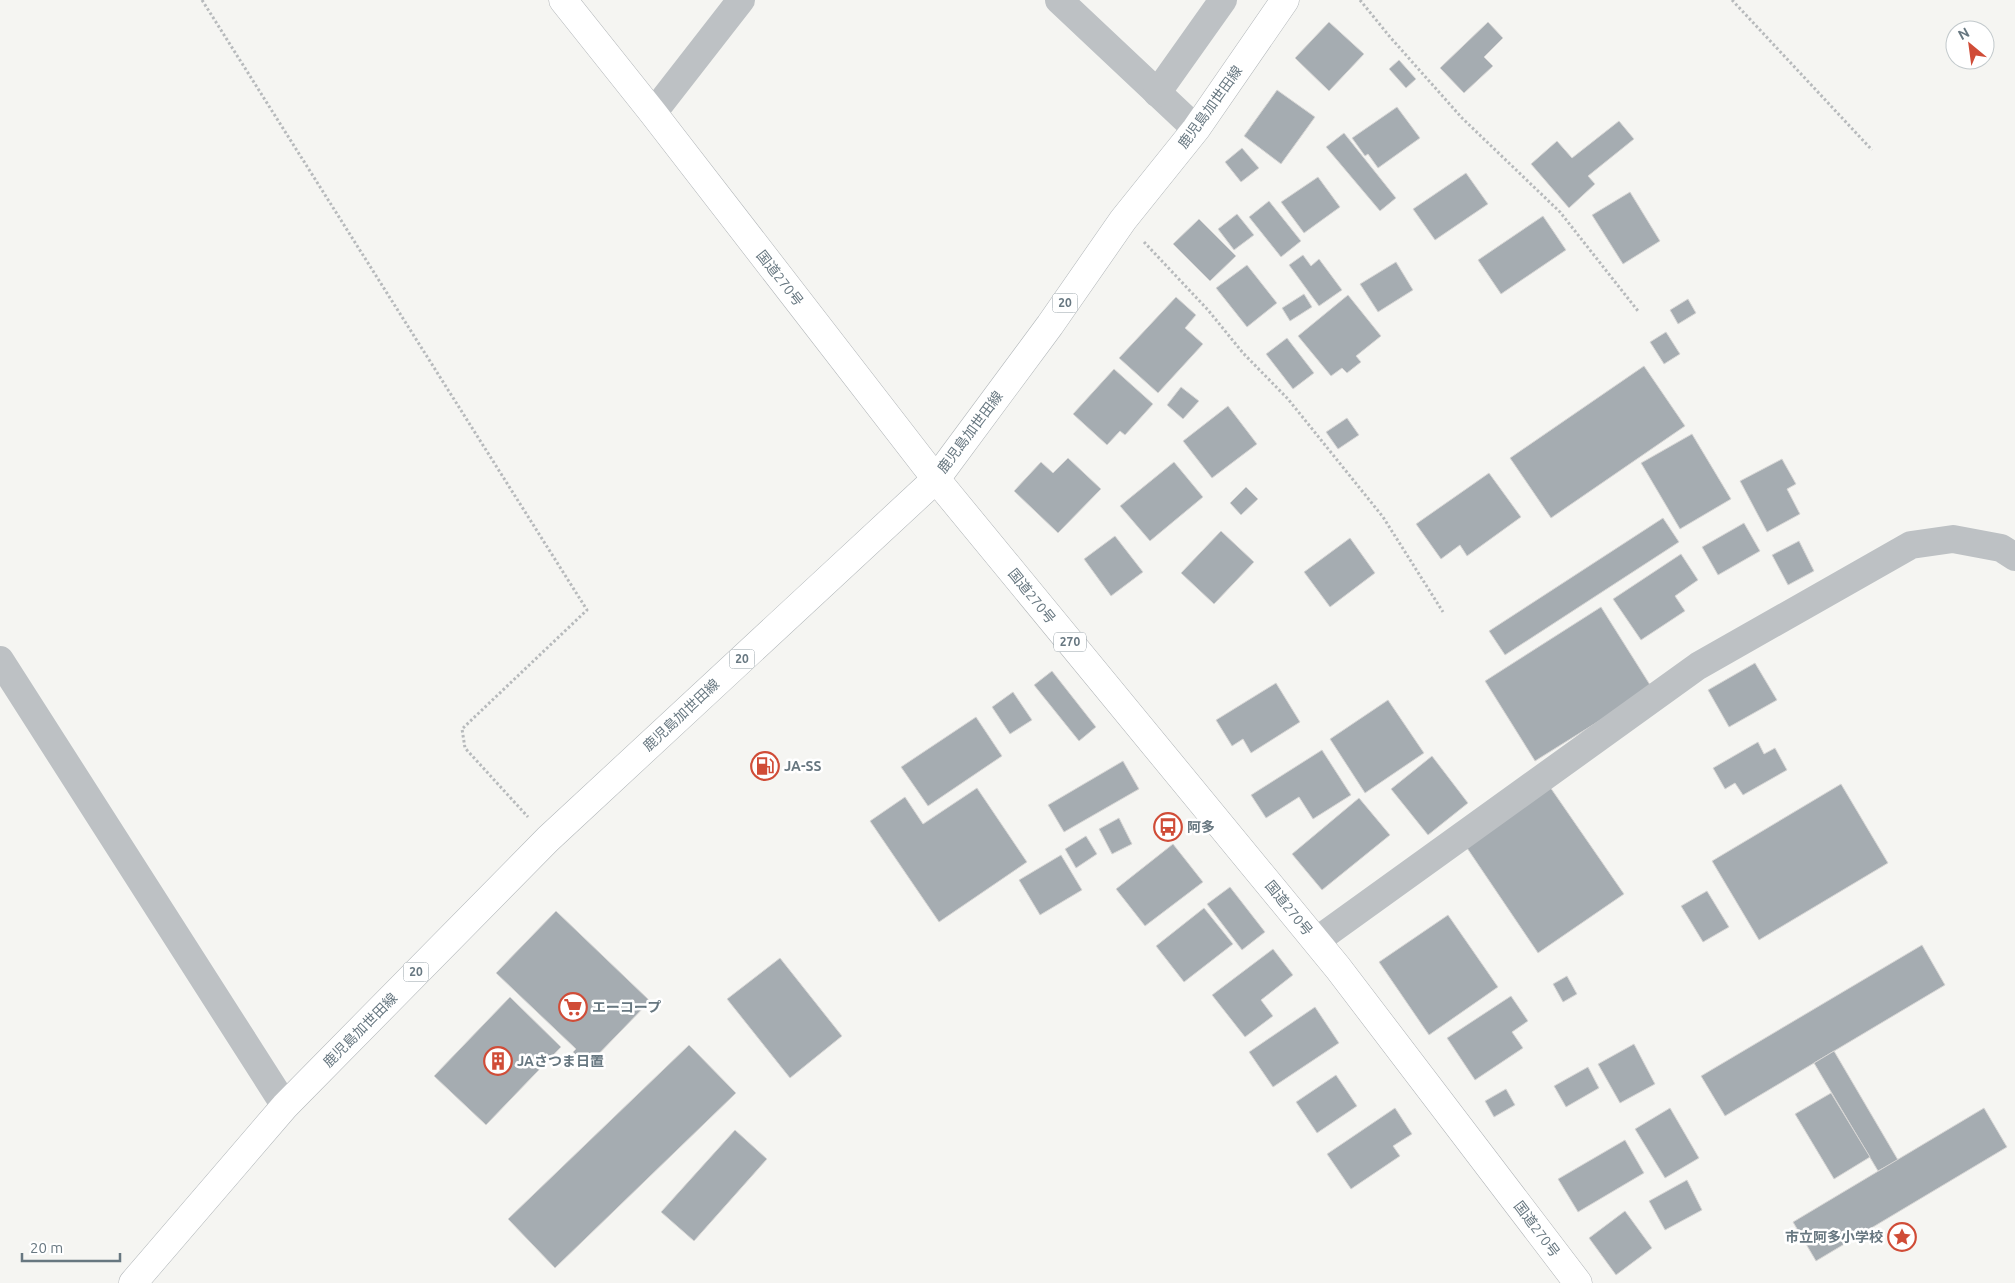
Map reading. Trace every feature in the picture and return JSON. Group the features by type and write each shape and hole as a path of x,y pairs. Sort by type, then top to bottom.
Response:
{"main road":[{"name":"国道270号","path":"563,0 653,113 936,479 1316,941 1578,1283"},
{"name":"鹿児島加世田線","path":"133,1283 285,1106 548,839 936,479 1050,325 1123,220 1196,129 1285,0"}],"street":[{"path":"653,113 741,0"},
{"path":"1059,0 1196,129"},
{"path":"1157,93 1223,0"},
{"path":"1316,941 1698,666 1911,544 1953,539 2001,548 2015,558"},
{"path":"0,660 285,1106"}],"path":[{"path":"202,0 587,610 462,729 465,748 548,839"},
{"path":"1360,0 1390,37 1462,118 1560,212 1638,311"},
{"path":"1732,0 1872,150"},
{"path":"1123,220 1208,310 1243,353 1288,399 1383,517 1443,612"}],"building":[{"path":"1329,22 1364,54 1329,91 1295,58"},
{"path":"1488,22 1503,38 1484,57 1493,66 1464,93 1440,68"},
{"path":"1399,60 1416,79 1406,88 1389,69"},
{"path":"1277,90 1315,117 1281,164 1244,136"},
{"path":"1397,107 1420,138 1378,168 1368,154 1365,156 1352,138"},
{"path":"1619,121 1634,139 1588,176 1595,184 1569,208 1531,164 1557,141 1572,158"},
{"path":"1344,133 1396,198 1380,211 1326,147"},
{"path":"1242,148 1259,168 1241,182 1225,162"},
{"path":"1466,173 1488,204 1435,240 1413,209"},
{"path":"1318,177 1340,207 1304,233 1281,202"},
{"path":"1630,192 1660,241 1623,264 1592,215"},
{"path":"1269,201 1301,241 1281,257 1249,217"},
{"path":"1237,214 1254,235 1234,250 1218,229"},
{"path":"1543,216 1566,250 1501,294 1478,260"},
{"path":"1199,219 1236,256 1210,281 1173,244"},
{"path":"1303,255 1311,266 1319,259 1342,290 1319,306 1289,265"},
{"path":"1396,262 1413,290 1378,312 1360,284"},
{"path":"1247,265 1277,303 1247,327 1216,288"},
{"path":"1304,294 1312,307 1290,321 1282,308"},
{"path":"1348,295 1381,336 1356,356 1361,362 1347,373 1342,368 1331,376 1298,336"},
{"path":"1176,297 1196,315 1185,328 1203,344 1158,393 1119,358"},
{"path":"1688,299 1696,313 1678,324 1670,310"},
{"path":"1666,332 1680,354 1664,364 1650,342"},
{"path":"1287,338 1314,373 1293,389 1266,354"},
{"path":"1644,366 1685,426 1551,518 1510,458"},
{"path":"1114,369 1153,404 1125,435 1120,431 1107,445 1073,414"},
{"path":"1181,387 1199,401 1183,419 1167,405"},
{"path":"1228,406 1257,444 1212,478 1183,441"},
{"path":"1347,418 1359,435 1338,449 1326,432"},
{"path":"1692,434 1731,499 1680,529 1641,463"},
{"path":"1068,458 1101,489 1058,533 1014,491 1041,462 1053,473"},
{"path":"1782,459 1796,484 1787,489 1800,514 1767,532 1740,481"},
{"path":"1174,462 1203,497 1150,541 1120,506"},
{"path":"1489,473 1521,517 1467,556 1460,545 1441,559 1416,524"},
{"path":"1246,487 1258,499 1241,515 1230,503"},
{"path":"1663,518 1679,542 1505,655 1489,631"},
{"path":"1744,523 1760,551 1718,575 1702,547"},
{"path":"1221,531 1254,562 1214,604 1181,573"},
{"path":"1115,536 1143,572 1111,596 1084,559"},
{"path":"1350,538 1375,573 1330,607 1304,572"},
{"path":"1799,541 1814,571 1788,585 1772,555"},
{"path":"1681,554 1698,580 1675,596 1685,611 1641,640 1613,599"},
{"path":"1601,607 1652,688 1535,761 1485,681"},
{"path":"1755,663 1777,700 1729,727 1708,690"},
{"path":"1052,671 1096,727 1079,741 1034,685"},
{"path":"1276,683 1300,722 1251,753 1243,739 1232,746 1216,720"},
{"path":"1013,692 1032,720 1010,734 992,707"},
{"path":"1388,700 1424,753 1365,793 1330,739"},
{"path":"976,717 1002,756 928,806 901,767"},
{"path":"1758,742 1764,754 1775,748 1787,770 1743,795 1735,783 1725,789 1713,768"},
{"path":"1322,750 1351,795 1313,819 1299,797 1266,818 1251,795"},
{"path":"1432,756 1468,803 1428,835 1391,789"},
{"path":"1123,761 1139,789 1064,832 1048,805"},
{"path":"1841,784 1888,863 1759,940 1712,861"},
{"path":"1550,787 1624,894 1538,953 1465,845"},
{"path":"977,788 1027,862 939,922 870,821 905,797 923,824"},
{"path":"1359,798 1390,835 1322,890 1292,854"},
{"path":"1119,818 1132,844 1112,854 1099,829"},
{"path":"1086,836 1097,854 1076,868 1065,849"},
{"path":"1173,844 1203,882 1145,926 1116,889"},
{"path":"1061,855 1082,890 1040,915 1019,880"},
{"path":"1230,887 1265,932 1242,950 1207,904"},
{"path":"1707,891 1729,927 1703,942 1681,906"},
{"path":"1204,908 1233,944 1184,982 1156,946"},
{"path":"556,911 650,1001 587,1066 573,1052 576,1049 496,973"},
{"path":"1448,915 1498,987 1429,1035 1379,962"},
{"path":"1922,945 1945,985 1725,1116 1701,1076"},
{"path":"1273,949 1293,975 1261,1000 1273,1016 1245,1037 1212,995"},
{"path":"780,958 842,1036 790,1078 727,999"},
{"path":"1567,976 1577,994 1563,1002 1553,984"},
{"path":"1511,996 1528,1021 1512,1032 1523,1048 1475,1080 1447,1038"},
{"name":"JAさつま日置","path":"510,997 561,1047 486,1125 434,1076"},
{"path":"1315,1007 1339,1043 1273,1087 1249,1052"},
{"path":"1634,1044 1655,1084 1620,1103 1598,1064"},
{"path":"689,1045 736,1093 555,1268 508,1219"},
{"path":"1834,1051 1898,1160 1878,1171 1814,1063"},
{"path":"1588,1067 1599,1088 1566,1107 1554,1086"},
{"path":"1336,1075 1357,1106 1317,1133 1296,1102"},
{"path":"1506,1089 1515,1105 1494,1117 1485,1101"},
{"path":"1831,1093 1870,1157 1834,1179 1795,1114"},
{"path":"1395,1108 1412,1134 1393,1146 1400,1156 1351,1189 1327,1154"},
{"path":"1670,1108 1699,1158 1665,1178 1635,1129"},
{"path":"1984,1108 2007,1147 1816,1261 1793,1222"},
{"path":"735,1130 767,1159 694,1241 661,1212"},
{"path":"1625,1140 1644,1173 1578,1212 1558,1179"},
{"path":"1687,1180 1702,1210 1665,1230 1649,1201"},
{"path":"1625,1211 1652,1248 1616,1275 1589,1238"}],"place":[{"name":"JA-SS","path":"765,766"},
{"name":"阿多","path":"1168,827"},
{"name":"エーコープ","path":"573,1007"},
{"name":"JAさつま日置","path":"498,1061"},
{"name":"市立阿多小学校","path":"1902,1237"}]}
